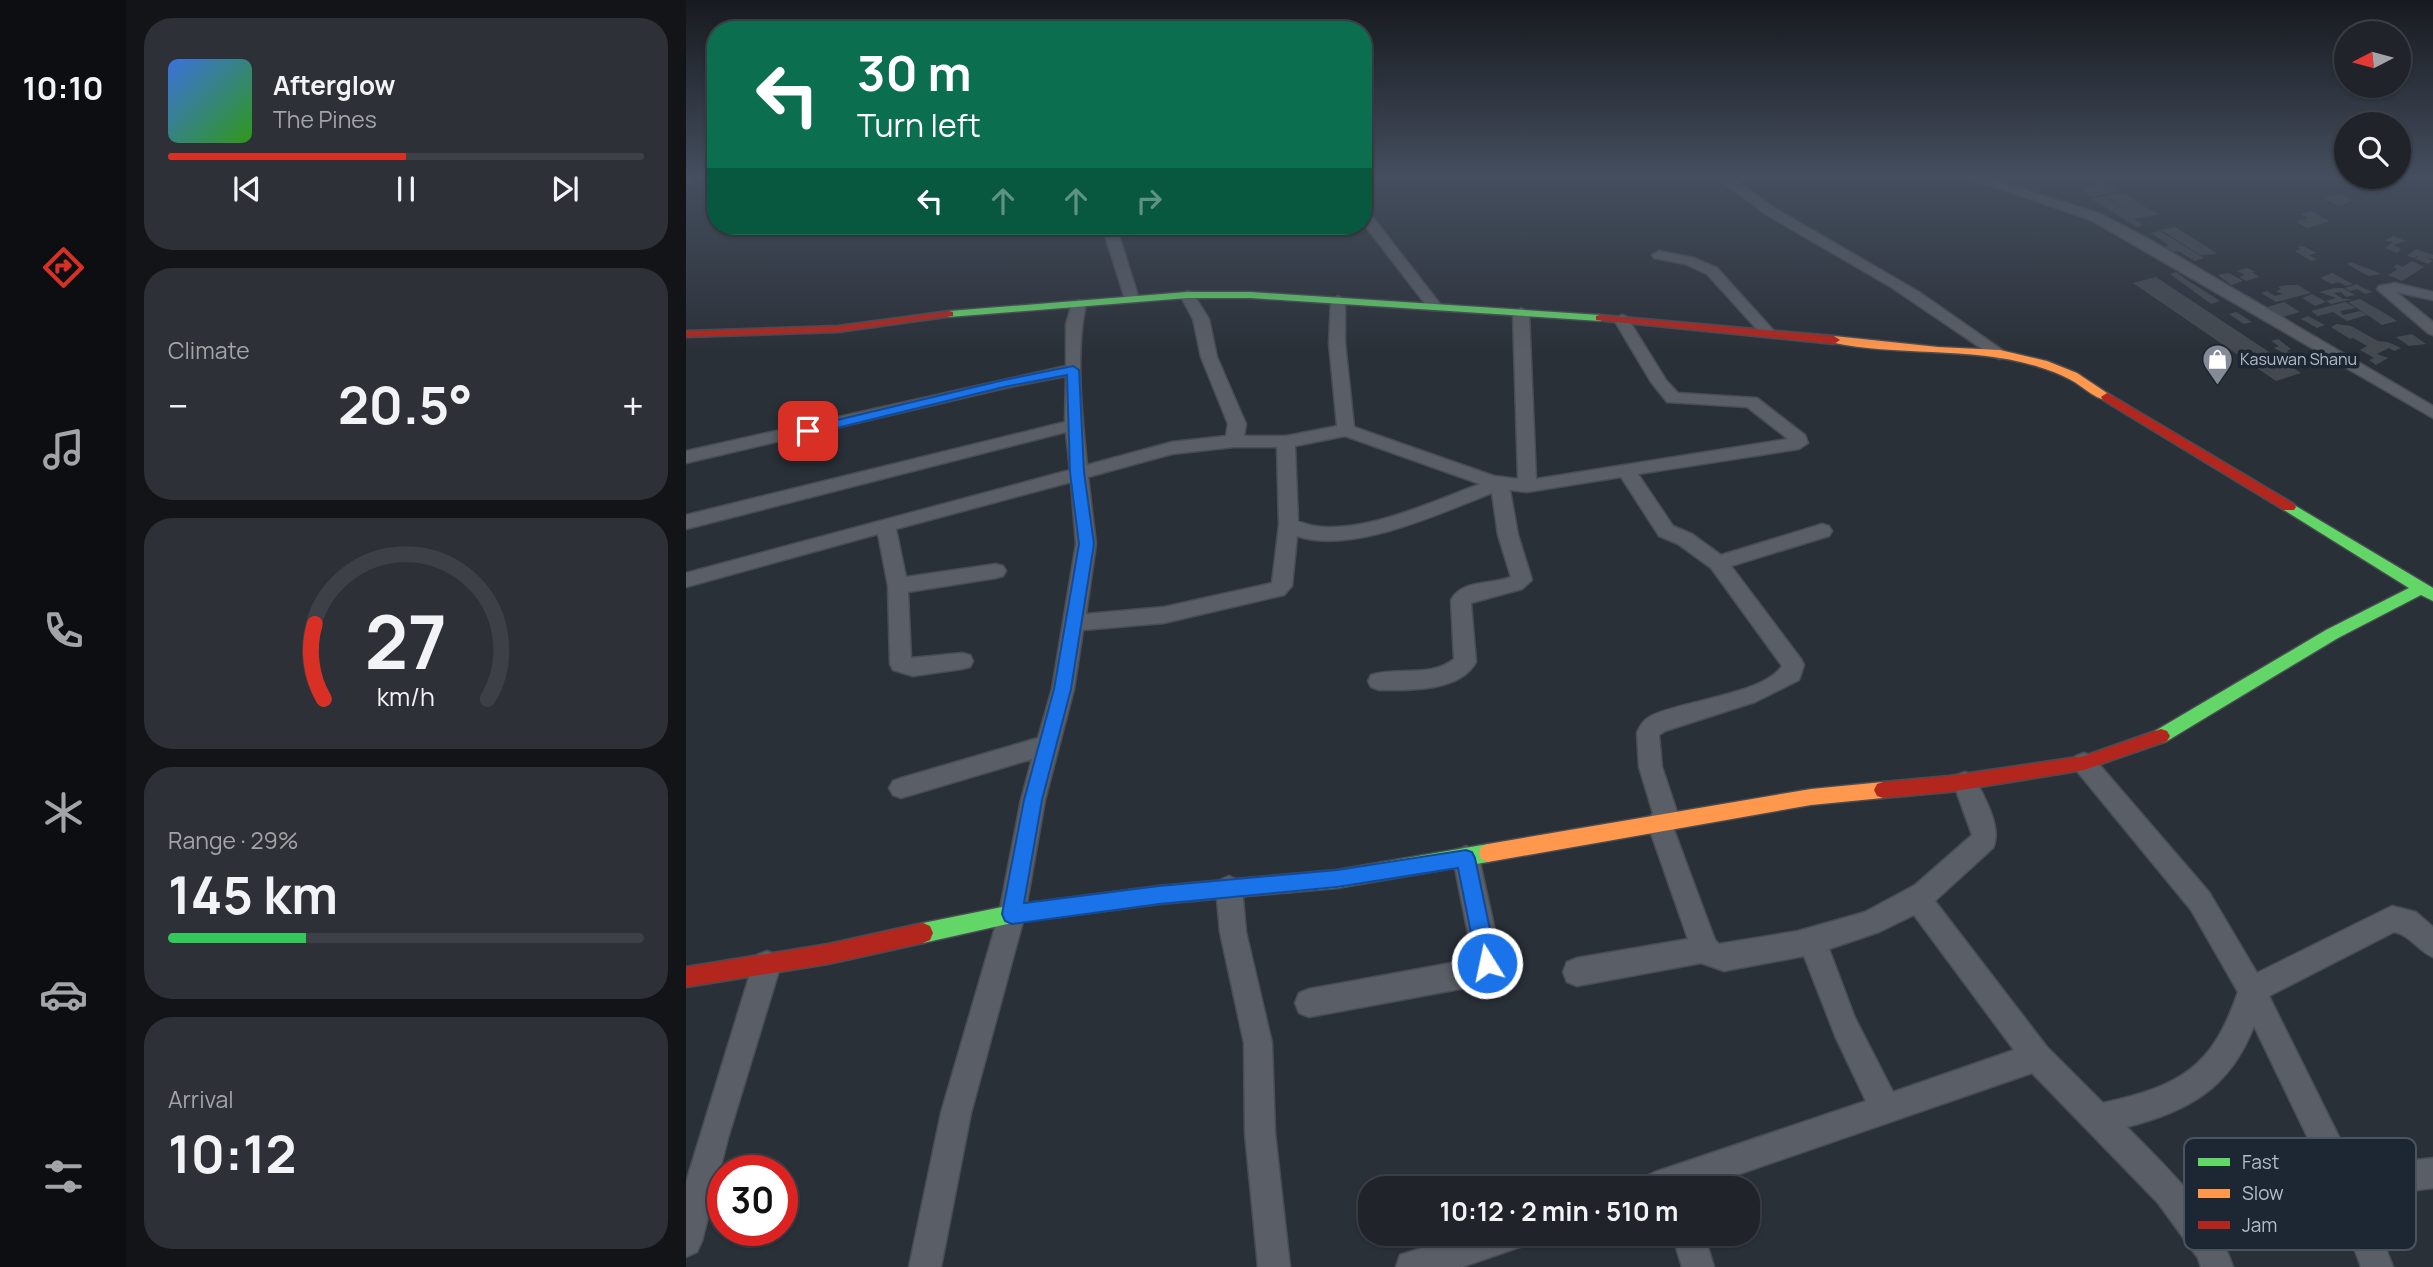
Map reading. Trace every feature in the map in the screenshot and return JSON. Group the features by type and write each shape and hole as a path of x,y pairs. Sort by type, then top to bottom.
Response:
{"street":[{"path":"1112,235 1132,299"},
{"path":"1379,235 1435,307"},
{"path":"1808,235 1860,263 1955,322 2000,354"},
{"path":"2130,235 2433,413"},
{"path":"1659,255 1689,261 1712,271 1769,334"},
{"path":"2433,296 2395,287 2384,289 2433,330"},
{"path":"686,334 838,329 967,312 1187,295 1338,300 1622,320 1938,351 2000,354 2043,364 2073,376 2427,591"},
{"path":"1187,295 1201,319 1209,357 1237,424 1234,441"},
{"path":"1338,300 1337,343 1346,430"},
{"path":"925,1267 956,1113 1012,914 1033,800 1063,689 1074,623 1086,544 1074,425 1074,324 1079,304"},
{"path":"1521,313 1527,486"},
{"path":"686,580 1172,448 1234,441 1286,442 1346,430 1500,484 1527,486 1800,442 1751,402 1674,398 1659,382 1622,320"},
{"path":"686,457 1004,383 1073,370"},
{"path":"686,522 1074,425"},
{"path":"1074,623 1164,615 1277,590 1284,580 1289,525 1286,442"},
{"path":"1627,472 1666,531 1685,539 1718,563 1793,666 1787,677 1686,716 1658,723 1648,733 1663,822 1705,949 1713,956 1724,958 1814,942 1868,925 1917,898 1984,840 1984,830 1965,782"},
{"path":"1289,525 1314,535 1340,534 1421,513 1500,484"},
{"path":"1379,681 1408,681 1456,671 1465,662 1461,600 1468,594 1522,580 1508,535 1500,484"},
{"path":"886,525 898,586 901,664 913,667 962,661"},
{"path":"1718,563 1822,531"},
{"path":"898,586 996,571"},
{"path":"686,977 828,954 1012,914 1337,878 1811,797 1965,782 2084,763 2164,735 2320,640 2427,591"},
{"path":"901,788 1048,745"},
{"path":"2084,763 2200,901 2252,990 2324,1138"},
{"path":"1309,1003 1483,969 1487,963 1487,953 1466,858"},
{"path":"1229,888 1233,932 1258,1043 1261,1133 1274,1267"},
{"path":"1917,898 2037,1057 2169,1192 2184,1212"},
{"path":"2098,1119 2160,1105 2210,1075 2236,1036 2252,990 2392,919 2407,921 2433,944"},
{"path":"1814,942 1824,980 1847,1037 1887,1110"},
{"path":"1577,972 1705,949"},
{"path":"686,1241 713,1138 767,964"},
{"path":"1696,1176 2037,1057"},
{"path":"1412,1267 1478,1246"},
{"path":"1692,1246 1698,1267"},
{"path":"2211,1250 2217,1267"},
{"path":"2371,1250 2377,1267"}],"building":[{"path":"2154,235 2167,235 2204,258 2195,261 2165,246 2169,245"},
{"path":"2169,235 2188,235 2216,254 2200,255"},
{"path":"2393,236 2406,241 2393,245 2401,249 2397,253 2385,248 2393,242 2384,241"},
{"path":"2303,246 2317,253 2309,255 2317,259 2311,261 2295,251 2301,249 2297,247"},
{"path":"2416,249 2433,255 2433,259 2425,257 2433,261 2428,264 2415,259 2420,254 2414,258 2407,256"},
{"path":"2412,261 2424,267 2402,281 2388,275 2398,269 2393,267 2397,264 2402,267"},
{"path":"2351,262 2382,274 2368,276 2347,264"},
{"path":"2248,268 2259,277 2246,281 2239,277 2245,275 2237,271"},
{"path":"2176,272 2220,301 2211,304 2170,274"},
{"path":"2229,273 2243,281 2231,285 2218,275"},
{"path":"2332,273 2353,284 2332,284 2320,278"},
{"path":"2156,277 2301,373 2276,381 2133,283"},
{"path":"2357,284 2373,292 2365,294 2357,289 2350,291 2345,288"},
{"path":"2298,285 2311,293 2276,302 2261,293 2267,291 2275,296 2282,294 2276,291 2281,289 2278,287"},
{"path":"2343,288 2355,295 2346,297 2341,292 2334,293 2343,299 2353,299 2331,304 2326,301 2336,298 2319,292"},
{"path":"2312,294 2326,302 2315,306 2302,298"},
{"path":"2360,299 2397,321 2382,325 2348,302"},
{"path":"2284,302 2300,312 2283,317 2267,307"},
{"path":"2345,302 2356,308 2340,311 2343,315 2360,311 2367,315 2347,321 2333,312 2318,316 2311,311"},
{"path":"2236,312 2252,322 2244,324 2229,314"},
{"path":"2308,316 2325,325 2317,328 2301,319"},
{"path":"2337,324 2351,326 2378,341 2401,348 2394,351 2389,348 2377,354 2388,358 2376,365 2369,360 2374,358 2360,350 2367,346 2331,327"},
{"path":"2412,334 2426,344 2409,346 2396,337"},
{"path":"2278,339 2291,349 2287,351 2295,355 2291,357 2274,348 2279,346 2271,341"}],"traffic: fast":[{"path":"949,314 1187,295 1251,295 1600,318"},
{"path":"2289,507 2433,595"},
{"path":"2161,736 2332,634 2422,588"},
{"path":"923,933 1012,914 1159,895 1337,879 1488,853"}],"traffic: slow":[{"path":"1834,340 1938,351 2000,354 2043,364 2073,376 2107,397"},
{"path":"1488,853 1811,797 1883,790"}],"traffic: jam":[{"path":"686,334 838,329 949,314"},
{"path":"1600,318 1834,340"},
{"path":"2107,397 2289,507"},
{"path":"1883,790 1949,784 2084,763 2161,736"},
{"path":"686,977 828,954 923,933"}],"place":[{"name":"Kasuwan Shanu","path":"2217,386"}],"route":[{"path":"808,431 1004,383 1073,370 1077,472 1086,544 1063,689 1033,800 1012,914 1159,895 1337,878 1466,858 1487,963"}]}
